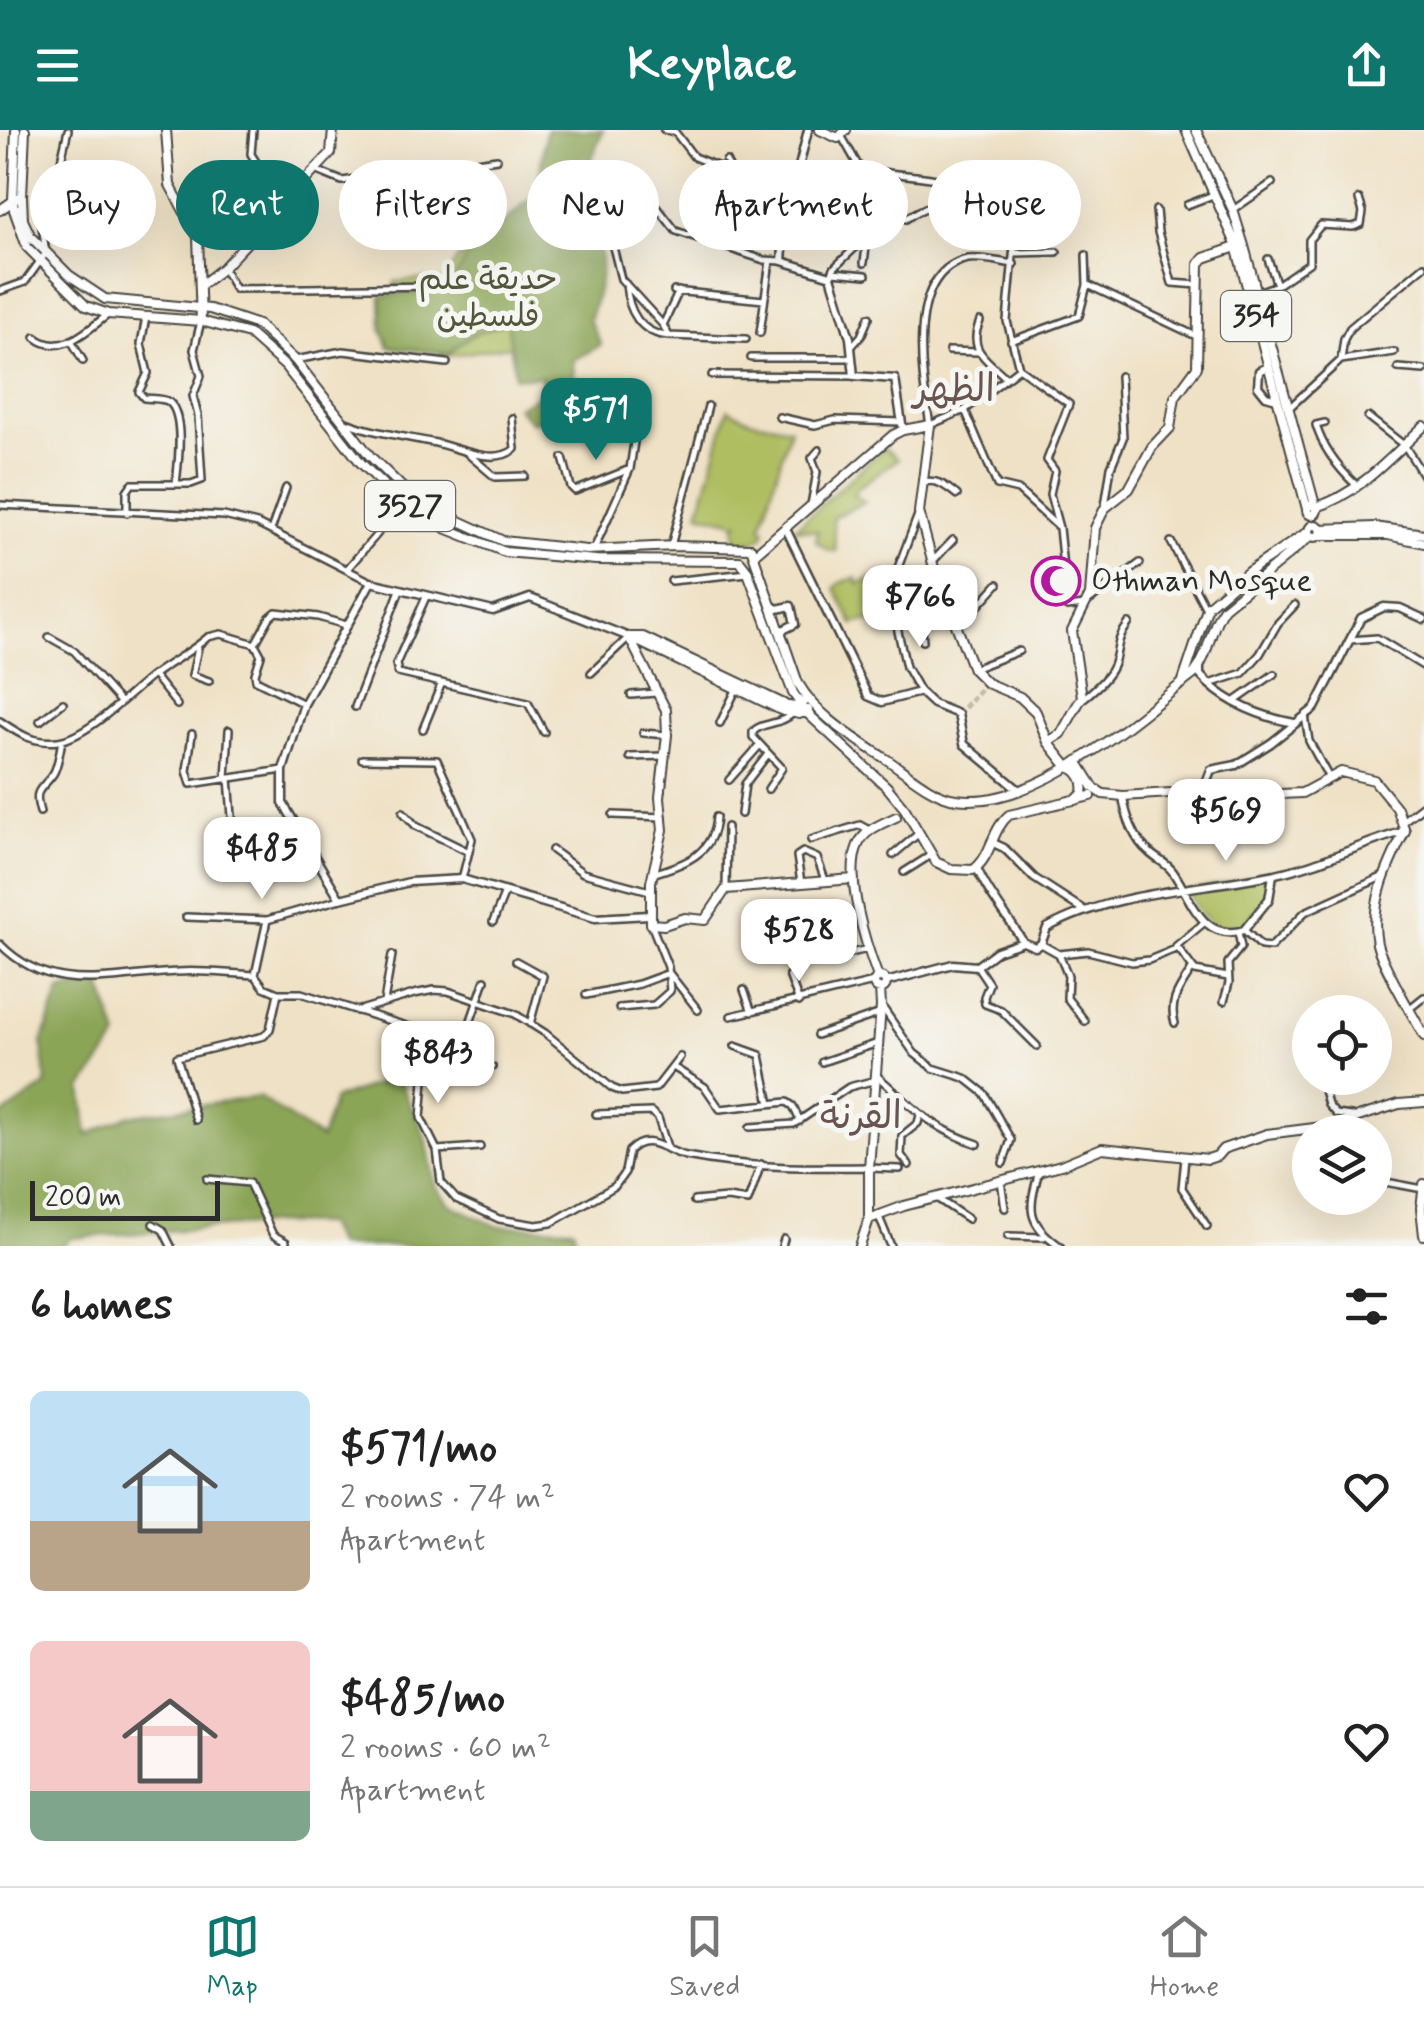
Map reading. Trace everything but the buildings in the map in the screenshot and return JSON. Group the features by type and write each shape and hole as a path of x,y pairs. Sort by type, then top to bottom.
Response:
{"main road":[{"name":"3527","path":"16,130 11,206 20,236 38,262 86,306 110,314 201,321 249,334 284,366 362,462 397,498 445,528 505,552 596,560 736,558 748,571"},
{"name":"3527","path":"11,206 25,130"},
{"path":"166,130 170,185 198,236 201,321"},
{"path":"319,165 334,147 333,130"},
{"path":"820,130 844,133"},
{"name":"354","path":"1186,130 1236,247 1264,369 1319,530"},
{"name":"354","path":"1196,130 1232,210 1258,292 1319,530"},
{"name":"3527","path":"11,206 46,253 70,275 111,302 200,308 258,325 295,360"},
{"path":"1048,742 1060,734 1081,700 1072,634 1090,595 1093,538 1105,508 1129,489 1152,447 1170,428 1176,397 1196,366 1199,264 1204,258 1236,247"},
{"path":"201,284 240,250"},
{"path":"295,360 343,422"},
{"name":"3527","path":"343,422 404,489 503,541 594,549 743,547 752,548 755,554"},
{"path":"755,554 902,426 930,426 919,512 952,618 973,669 987,683 1020,698 1036,712 1048,742 1068,768 1076,770 1084,784 1076,800"},
{"path":"1182,684 1206,610 1214,599 1308,529 1312,511 1356,486 1422,431"},
{"path":"1286,545 1319,530 1374,527 1424,534"},
{"path":"1302,544 1319,530"},
{"path":"630,638 736,690 786,708 805,705 952,799 1022,791 1068,768 1182,684 1200,666 1224,608 1319,530 1424,543"},
{"path":"755,554 748,552 743,556 768,628 805,705 822,728"},
{"path":"755,554 805,705"},
{"path":"768,628 775,633 781,631"},
{"path":"630,638 643,637 822,728 887,787 936,862 950,869 977,868 999,823 1010,815 1097,793 1302,793 1341,772 1374,780 1404,826 1384,876 1377,912 1378,946 1424,1036"},
{"path":"630,638 659,692 666,710 668,735 650,920 664,925 685,918 705,920 726,889 854,880"},
{"path":"822,728 824,723 833,722"},
{"path":"1078,761 1097,793"},
{"path":"1022,791 1020,802 1033,808"},
{"path":"896,817 900,803"},
{"path":"860,1246 874,1218 869,1168 881,1009 879,982 854,880 858,845 869,830 896,817 903,815 912,822"},
{"path":"874,1218 1039,1171 1102,1148 1130,1154 1162,1152 1208,1159 1218,1156 1223,1149 1267,1134 1330,1126 1399,1104 1424,1102"},
{"path":"1424,1186 1424,1235"}],"street":[{"path":"61,160 68,130"},
{"path":"253,130 251,154 255,160"},
{"path":"664,130 674,132 694,157 701,160"},
{"path":"801,160 808,130"},
{"path":"844,133 859,167 928,176"},
{"path":"319,172 342,181 497,159"},
{"path":"1232,210 1272,183"},
{"path":"1188,205 1216,194"},
{"path":"1258,292 1310,264 1310,240 1322,225 1353,228 1361,224 1363,212 1358,199"},
{"path":"659,209 676,230 770,261 832,274 866,275"},
{"path":"1156,210 1172,283 1198,285"},
{"path":"832,274 861,242 866,247 864,264"},
{"path":"0,291 25,282 46,250"},
{"path":"614,250 621,279 669,336"},
{"path":"782,261 783,250"},
{"path":"1056,252 1014,252 1006,321 1019,368 1069,404 1047,460 1055,471 1050,494 1059,528 1067,607 1085,604 1140,563"},
{"path":"1011,341 1078,316 1088,285 1086,254"},
{"path":"1014,264 969,259 952,266 939,278 920,326 922,380 930,426 965,410 1019,368"},
{"path":"1268,259 1276,284"},
{"path":"760,333 770,261"},
{"path":"1341,360 1350,328 1424,266"},
{"path":"223,268 235,288 433,286"},
{"path":"832,274 850,338 854,376"},
{"path":"626,284 628,307 648,330 669,336 746,339"},
{"path":"1088,285 1198,338"},
{"path":"663,326 676,291 764,300"},
{"path":"35,336 48,346 62,346 110,314"},
{"path":"146,316 141,344 148,373 139,390 144,398 166,401 172,406 181,443 176,484"},
{"path":"850,348 869,317"},
{"path":"127,513 127,491 131,484 191,484 203,477 193,396 202,376 194,350 201,321"},
{"path":"980,321 974,336 978,352 1006,378"},
{"path":"71,340 82,361"},
{"path":"295,360 343,351 447,363"},
{"path":"949,351 978,352"},
{"path":"1288,408 1341,360 1394,352"},
{"path":"751,358 851,358"},
{"path":"1398,368 1424,370"},
{"path":"1264,369 1258,386 1266,396 1277,399"},
{"path":"712,375 895,379 902,426 835,420 815,425 778,416"},
{"path":"1105,508 1112,467 1123,438 1120,376"},
{"path":"594,549 630,469 638,403 630,394 604,387"},
{"path":"671,546 708,406"},
{"path":"965,410 997,485 1018,490 1059,528"},
{"path":"1368,416 1405,446 1424,477"},
{"path":"343,422 466,452 512,452 512,418"},
{"path":"1324,423 1316,425 1318,433 1334,462 1356,486"},
{"path":"811,505 816,473 812,458 820,450"},
{"path":"466,452 495,477 525,476"},
{"path":"563,458 576,492 630,469"},
{"path":"923,482 945,484 957,495"},
{"path":"271,530 286,488"},
{"path":"0,505 224,516 271,530 371,582 426,597 493,611 530,598 630,638 591,673"},
{"path":"891,586 919,512"},
{"path":"786,529 868,696 882,702 920,692"},
{"path":"348,568 378,533"},
{"path":"923,641 920,603 933,565 953,540"},
{"path":"1171,542 1206,610"},
{"path":"671,581 748,571"},
{"path":"340,899 283,803 283,770 304,704 371,582"},
{"path":"952,618 974,612 998,584"},
{"path":"356,706 400,590"},
{"path":"426,597 396,667 401,675 528,703 544,732"},
{"path":"767,598 777,610 790,607 794,626 781,631"},
{"path":"1208,684 1243,673 1260,654 1278,623 1296,605"},
{"path":"1203,790 1211,770 1236,765 1315,708 1361,618 1384,607 1400,608 1424,619"},
{"path":"255,644 276,612 346,625"},
{"path":"895,618 906,668 920,692 933,704 958,714 964,744 1022,791"},
{"path":"1081,700 1096,689 1113,666 1116,643 1129,623"},
{"path":"0,721 24,738 62,740 120,702 153,674 218,634 255,644 262,654 256,680 304,704"},
{"path":"49,637 74,651 120,702"},
{"path":"1350,640 1377,638 1423,666"},
{"path":"198,645 192,674 210,681"},
{"path":"973,669 1019,651"},
{"path":"1200,666 1200,675 1208,684 1246,710 1295,723"},
{"path":"153,674 177,706"},
{"path":"1234,702 1274,674"},
{"path":"423,729 440,685"},
{"path":"720,723 736,690"},
{"path":"631,695 659,692"},
{"path":"40,721 64,703"},
{"path":"768,789 782,771 752,736 754,729 774,725 786,708"},
{"path":"1305,716 1309,741 1330,779"},
{"path":"230,730 228,778 236,868"},
{"path":"642,733 668,735"},
{"path":"192,734 189,782 194,784 283,770"},
{"path":"40,812 37,794 53,774 62,740"},
{"path":"729,780 760,745"},
{"path":"740,814 745,784 768,754"},
{"path":"630,757 665,756"},
{"path":"362,759 436,760 472,839 462,879"},
{"path":"1123,796 1126,816 1148,852 1163,860 1194,912 1221,931 1241,931 1260,946 1271,948 1305,912 1384,876"},
{"path":"1041,944 1047,928 1086,911 1182,888 1322,864 1404,826 1424,806"},
{"path":"403,812 416,826 469,852"},
{"path":"613,815 663,817"},
{"path":"655,873 685,864 702,852 712,838 716,817"},
{"path":"811,840 861,824 869,830"},
{"path":"726,889 727,827"},
{"path":"894,854 918,834"},
{"path":"991,842 1004,848 1034,878 1086,911"},
{"path":"552,850 583,873 650,891"},
{"path":"801,884 797,856 803,852 817,858 826,883"},
{"path":"904,872 931,855"},
{"path":"977,868 985,889 1030,947 1041,944 1060,954 1088,951 1116,960 1139,961 1174,948 1205,922"},
{"path":"1224,1001 1228,963 1242,948 1241,931 1269,900 1272,875"},
{"path":"186,917 267,920 409,882 462,879 595,918 650,920 669,973 670,991 662,1001 649,1006 619,1008"},
{"path":"493,922 506,890"},
{"path":"267,920 256,974 264,987 278,993 301,993 421,1031 437,1032 462,1060 492,1067"},
{"path":"731,1016 953,964 977,966 997,951 1023,942"},
{"path":"0,944 33,970 60,978 86,980 190,971 256,974"},
{"path":"1174,948 1182,950 1192,969 1228,977"},
{"path":"824,958 868,949"},
{"path":"1060,954 1068,976 1067,998 1084,1022"},
{"path":"384,1002 392,955"},
{"path":"516,960 543,976 530,1024"},
{"path":"977,966 989,982 986,1004 1001,1010 1038,1046"},
{"path":"1174,1023 1173,1002 1192,969"},
{"path":"586,995 669,973"},
{"path":"669,973 698,1010"},
{"path":"789,975 799,1002"},
{"path":"463,1043 485,980"},
{"path":"355,1011 434,990 477,1002 515,1014 606,1085 622,1092 656,1088 680,1057"},
{"path":"744,990 752,1012"},
{"path":"196,1120 177,1058 264,1036 270,1029 278,993"},
{"path":"1409,1008 1424,997"},
{"path":"817,1035 881,1009 914,1053 933,1068 965,1078 987,1096 1011,1140 1003,1163"},
{"path":"421,1031 427,1042 420,1111 437,1150 441,1182 452,1196 499,1219 541,1226 555,1222 615,1186 625,1172 633,1146 650,1142 714,1160 800,1168 900,1169"},
{"path":"822,1062 878,1043"},
{"path":"735,1046 760,1054 770,1104"},
{"path":"673,1067 708,1090 719,1108 790,1103 800,1121"},
{"path":"750,1128 800,1121 850,1087 876,1078 952,1136 978,1144"},
{"path":"1325,1095 1334,1113 1344,1117 1374,1114"},
{"path":"596,1114 650,1112 658,1118 668,1150"},
{"path":"909,1166 900,1155 902,1136 918,1123 920,1114"},
{"path":"437,1150 480,1147"},
{"path":"1186,1155 1181,1187 1207,1226"},
{"path":"694,1201 749,1201 761,1164"},
{"path":"1039,1171 1031,1212 1037,1226 1060,1246"},
{"path":"207,1179 249,1183 273,1235 286,1242"},
{"path":"1001,1180 1005,1208"},
{"path":"1392,1182 1424,1186"},
{"path":"935,1198 968,1218"},
{"path":"874,1218 891,1246"},
{"path":"153,1224 164,1230 171,1246"},
{"path":"1008,1236 1048,1237"}],"green space":[{"path":"546,130 603,130 591,160 542,160"},
{"path":"527,202 527,250 600,250 599,284 589,320 601,345 573,360 575,395 569,410 531,422 517,407 541,394 542,377 515,377 507,320 469,337 449,354 389,347 382,329 381,296 449,288 474,250 507,250 507,220"},
{"name":"حديقة علم فلسطين","path":"507,241 531,250 517,345 442,357 423,330 425,306 415,288 395,290 395,282 446,282 465,250 507,250"},
{"path":"728,409 750,420 790,428 761,528 765,529 764,536 746,545 736,543 735,525 739,523 699,513"},
{"path":"884,448 898,459 856,489 854,495 865,502 833,517 836,551 816,541 818,531 795,528"},
{"path":"856,578 858,584 873,578 879,586 889,584 892,588 883,593 891,602 892,612 885,622 853,624 835,588"},
{"path":"1271,873 1268,898 1240,929 1208,920 1189,892"},
{"path":"101,984 118,1037 82,1089 88,1135 128,1116 259,1097 321,1139 334,1099 397,1077 426,1138 435,1185 449,1204 496,1226 574,1228 577,1246 337,1246 326,1224 277,1223 72,1238 62,1246 0,1246 0,1117 46,1085 42,1043 60,990"}],"tunnel":[{"path":"958,714 987,683"}],"place":[{"name":"Othman Mosque","path":"1056,581"}],"district":[{"name":"الظهر","path":"954,390"},
{"name":"القرنة","path":"861,1117"}]}
